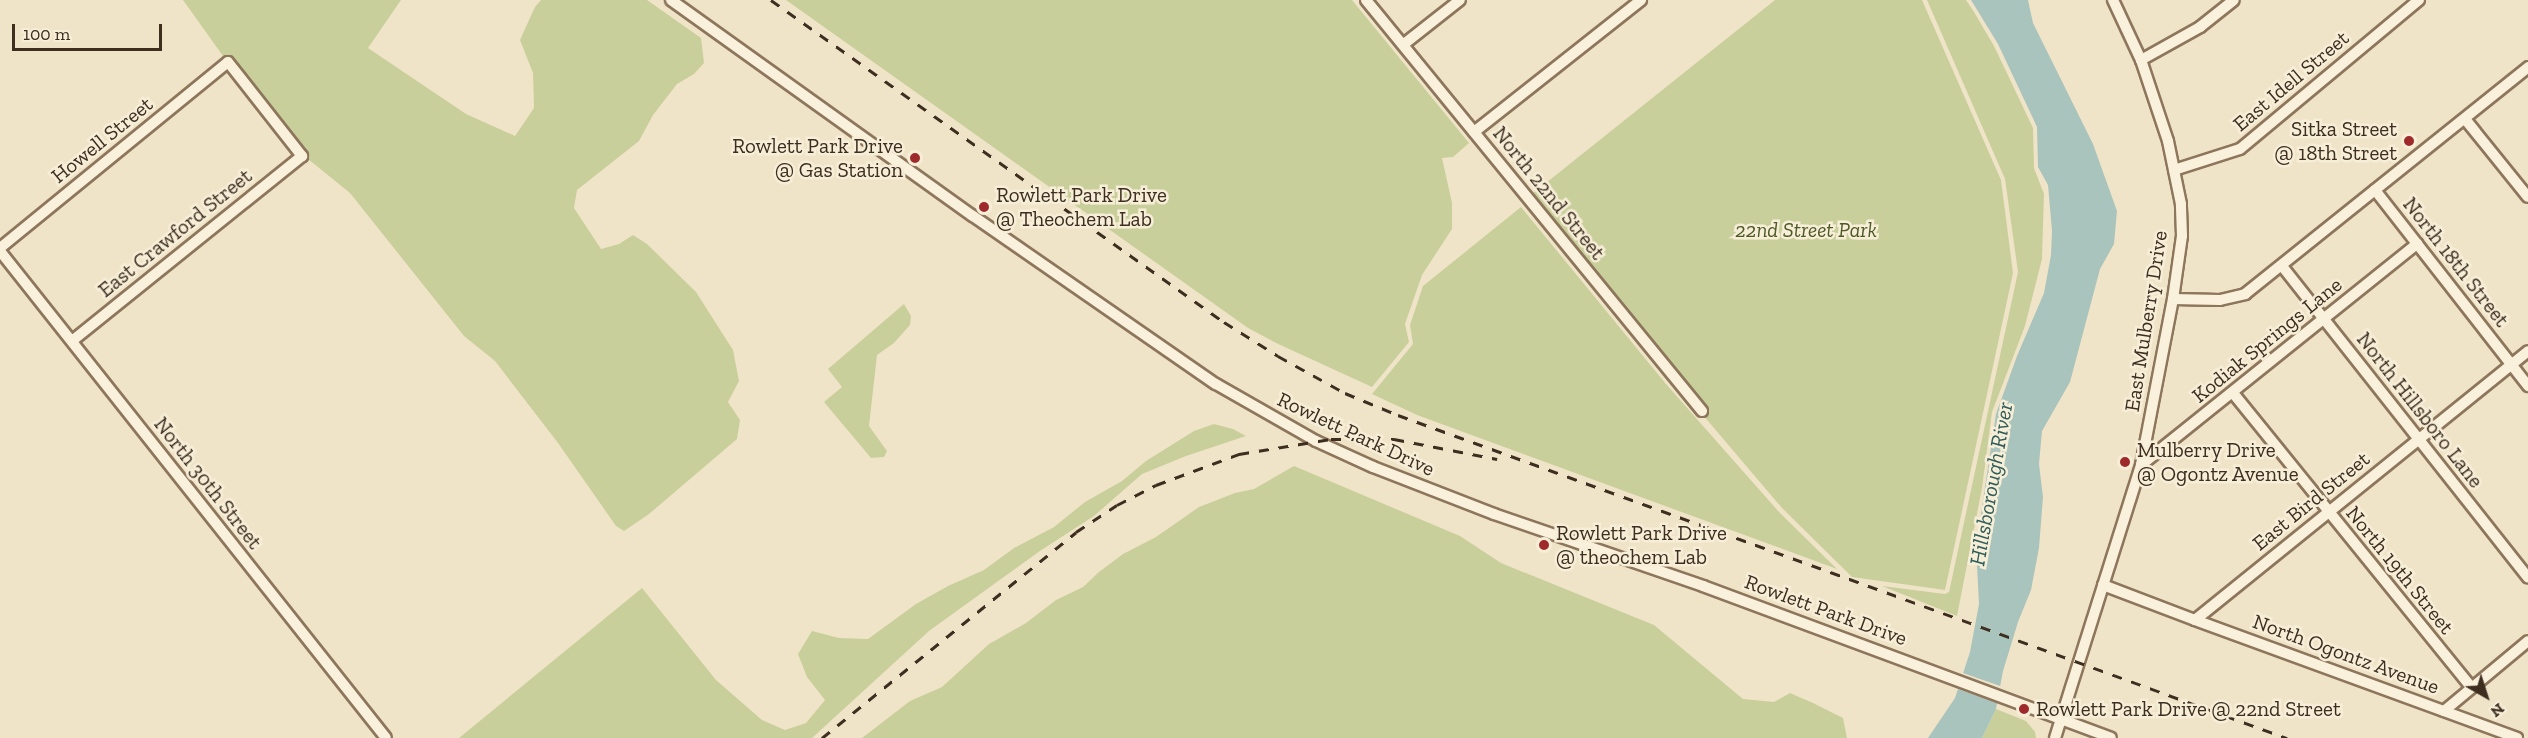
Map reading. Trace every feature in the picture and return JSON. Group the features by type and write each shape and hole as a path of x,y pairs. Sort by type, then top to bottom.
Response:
{"street":[{"name":"Rowlett Park Drive","path":"671,0 973,216 1216,384 1272,418 1325,445 1413,483 1948,676 2111,738"},
{"name":"North 22nd Street","path":"1366,0 1702,411"},
{"path":"1404,44 1460,0"},
{"path":"1474,132 1641,0"},
{"name":"East Mulberry Drive","path":"2060,719 2141,465 2173,299 2182,236 2181,204 2174,170 2141,60 2114,0"},
{"path":"2141,60 2200,27 2234,0"},
{"name":"East Idell Street","path":"2174,170 2240,149 2419,0"},
{"name":"Howell Street","path":"0,249 228,62 302,156"},
{"path":"2173,299 2220,300 2245,294 2528,67"},
{"path":"2465,118 2528,196"},
{"name":"East Crawford Street","path":"72,341 302,156"},
{"name":"North 18th Street","path":"2376,190 2528,386"},
{"name":"Kodiak Springs Lane","path":"2141,465 2417,244"},
{"name":"North 30th Street","path":"0,249 386,738"},
{"name":"North Hillsboro Lane","path":"2282,266 2528,578"},
{"name":"East Bird Street","path":"2195,620 2528,351"},
{"name":"North 19th Street","path":"2233,393 2470,687"},
{"path":"2103,585 2195,620"},
{"name":"North Ogontz Avenue","path":"2195,620 2517,738"},
{"path":"2444,711 2528,641"},
{"path":"2055,738 2060,719"}],"green space":[{"path":"183,0 401,0 368,48 466,114 515,136 534,108 533,73 520,40 535,7 541,0 647,0 701,38 704,63 694,74 677,84 653,115 639,141 577,190 574,208 601,249 619,244 633,235 647,244 696,292 733,350 739,381 728,402 740,420 737,439 649,514 624,531 616,526 558,443 495,361 464,336 350,193 308,159 310,157 229,55 223,56"},
{"path":"786,0 1352,0 1469,143 1453,157 1442,158 1452,203 1452,229 1422,275 1405,324 1409,342 1372,387 1248,328"},
{"name":"22nd Street Park","path":"1775,0 1922,0 2001,180 2013,273 1945,590 1852,577 1782,508 1522,202"},
{"path":"1927,0 1966,0 1974,12 1994,46 2033,128 2034,168 2044,194 2042,259 2025,326 1992,412 1982,488 1957,616 1882,586 1945,594 1949,592 2018,272 2005,179"},
{"path":"1521,207 1666,384 1779,512 1837,569 1417,415 1372,394 1413,344 1410,325 1423,286"},
{"path":"904,304 911,316 910,325 894,343 877,355 869,426 887,451 884,457 871,458 824,402 842,387 828,369"},
{"path":"1214,424 1233,429 1246,436 1186,456 1142,474 1094,516 1040,551 929,631 812,738 459,738 642,588 716,680 762,720 785,730 806,723 825,700 807,677 798,654 812,631 839,638 868,639 916,604 984,570 1014,548 1054,527 1085,502 1122,481 1146,461 1194,431"},
{"path":"1294,466 1460,536 1501,563 1654,625 1743,699 1774,702 1790,693 1813,703 1843,718 1847,738 862,738 910,701 942,687 989,644 1026,623 1056,600 1083,587 1123,554 1156,537 1199,507 1235,493 1254,489"},
{"path":"1996,709 2026,721 2035,732 2036,738 1982,738"}],"water":[{"name":"Hillsborough River","path":"1971,0 2028,0 2033,23 2093,144 2117,211 2114,244 2100,269 2070,382 2042,431 2039,464 2043,497 2039,548 2031,590 2018,622 2003,671 1996,709 1982,738 1928,738 1955,698 1970,652 1979,604 1976,547 1996,414 2017,356 2044,293 2051,255 2052,231 2048,185 2038,167 2037,127 1998,44"}],"pier":[{"path":"1960,672 2003,687 2000,704 1955,688"}],"railway":[{"path":"771,0 1224,322 1278,356 1345,393 1398,415 2287,738"},
{"path":"822,738 1076,532 1117,505 1156,485 1239,454 1331,439 1394,439 1497,459"}],"place":[{"name":"Sitka Street @ 18th Street","path":"2409,141"},
{"name":"Rowlett Park Drive @ Gas Station","path":"915,158"},
{"name":"Rowlett Park Drive @ Theochem Lab","path":"984,207"},
{"name":"Mulberry Drive @ Ogontz Avenue","path":"2125,462"},
{"name":"Rowlett Park Drive @ theochem Lab","path":"1544,545"},
{"name":"Rowlett Park Drive @ 22nd Street","path":"2024,709"}]}
